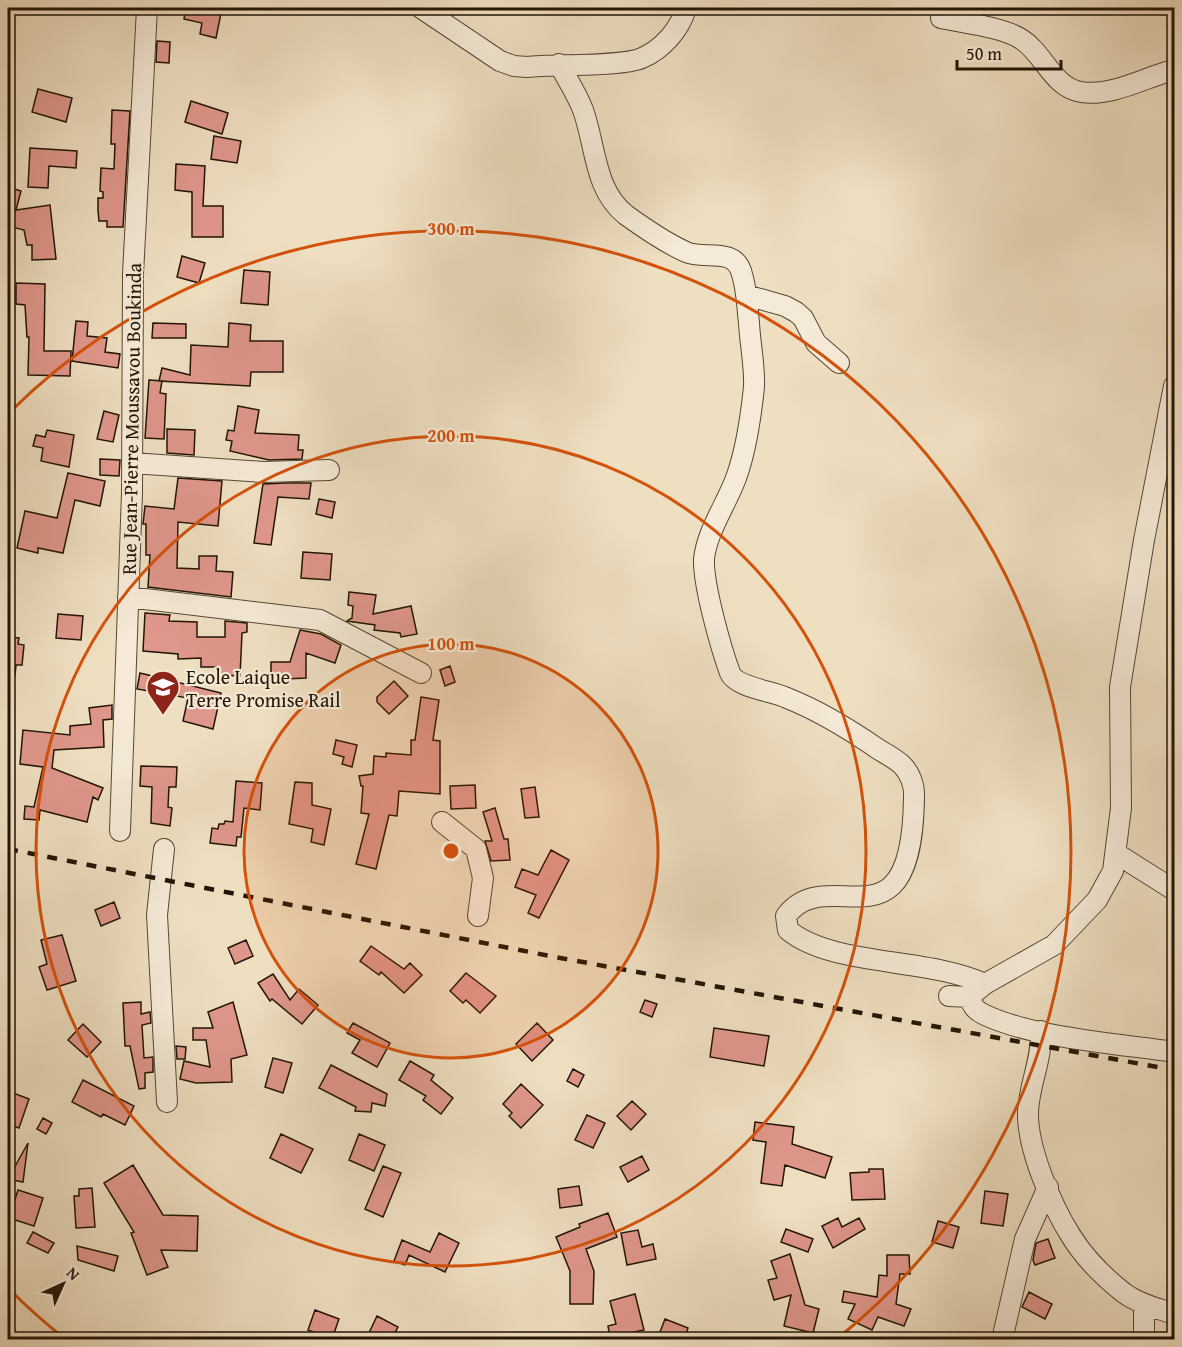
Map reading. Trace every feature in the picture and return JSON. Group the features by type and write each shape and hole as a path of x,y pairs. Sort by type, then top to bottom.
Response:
{"street":[{"name":"Rue Jean-Pierre Moussavou Boukinda","path":"120,831 132,463 133,274 147,8"},
{"path":"420,8 500,61 527,67 642,59 672,36 686,8"},
{"path":"941,18 1018,37 1031,45 1052,74 1065,86 1080,92 1120,88 1174,70"},
{"path":"559,64 582,107 606,194 625,214 684,251 698,257 719,254 731,258 741,269 746,295 754,386 740,468 706,549 704,564 715,619 731,674 740,683 787,697 840,723 902,765 910,776 915,793 912,834 900,880 885,892 873,896 806,900 794,906 786,916 788,930 814,946 948,970 986,984"},
{"path":"746,295 785,306 796,312 803,318 816,343 839,363"},
{"path":"949,996 969,998 986,984 1042,954 1069,930 1107,886 1117,854 1121,786 1120,687 1144,540 1174,386"},
{"path":"132,463 263,472 329,470"},
{"path":"128,597 320,620 421,673"},
{"path":"442,822 476,849 483,878 478,916"},
{"path":"164,849 157,915 167,1102"},
{"path":"1117,854 1174,890"},
{"path":"969,998 973,1008 982,1014 1041,1031 1174,1052"},
{"path":"1041,1031 1040,1059 1028,1110 1029,1131 1048,1187 1071,1237 1099,1270 1125,1293 1144,1304 1174,1314"},
{"path":"1002,1340 1025,1239 1048,1187"},
{"path":"1144,1304 1144,1340"}],"building":[{"path":"186,8 222,8 216,38 200,34 202,23 184,19"},
{"path":"157,41 170,42 169,63 156,62"},
{"path":"38,89 72,98 66,122 32,112"},
{"path":"191,101 228,113 222,134 185,122"},
{"path":"112,110 130,111 123,227 107,227 107,221 99,221 98,198 103,198 103,192 100,191 101,168 114,169 115,144 111,144"},
{"path":"214,136 241,141 237,163 211,159"},
{"path":"30,148 77,151 76,168 49,166 48,188 28,187"},
{"path":"176,164 205,166 203,206 223,206 223,237 192,237 192,192 175,190"},
{"path":"8,187 21,191 16,210 50,205 56,259 32,260 32,245 27,245 24,230 8,226"},
{"path":"182,256 205,263 199,283 177,277"},
{"path":"244,270 270,272 268,305 241,303"},
{"path":"16,283 45,284 44,351 71,351 70,376 28,375 29,337 27,337 25,305 16,304"},
{"path":"76,321 88,322 87,336 107,338 105,352 120,354 118,368 72,361"},
{"path":"153,323 186,324 186,338 152,338"},
{"path":"229,323 251,325 250,341 283,341 283,372 251,372 250,386 159,381 162,368 190,375 191,345 228,347"},
{"path":"149,380 162,381 160,393 166,394 164,439 145,438"},
{"path":"238,406 259,410 255,433 299,435 298,450 303,450 302,459 269,460 230,451 232,441 226,440 228,430 234,431"},
{"path":"104,411 119,415 113,442 97,439"},
{"path":"167,429 195,430 194,455 167,453"},
{"path":"47,430 74,435 69,467 41,461 43,448 33,446 36,435 45,437"},
{"path":"100,459 120,460 119,476 100,475"},
{"path":"68,473 105,481 100,506 75,500 63,553 38,548 38,553 17,548 25,511 57,518"},
{"path":"178,478 222,481 218,526 178,522 177,568 199,569 199,556 217,556 216,571 233,572 231,597 148,587 150,555 146,555 146,524 143,524 145,506 174,509"},
{"path":"311,483 309,499 278,497 271,545 254,543 263,484"},
{"path":"319,499 335,502 332,518 316,514"},
{"path":"303,552 332,554 330,580 301,578"},
{"path":"349,592 376,595 373,614 411,606 417,634 401,637 400,633 374,630 375,625 347,621 352,618 353,606 348,605"},
{"path":"145,613 170,615 169,621 197,622 197,637 225,637 225,621 247,623 247,632 242,633 240,676 218,675 219,667 201,667 201,658 178,659 178,654 143,651"},
{"path":"58,614 83,616 81,640 56,638"},
{"path":"300,630 321,634 341,645 335,663 306,653 306,678 285,679 285,684 271,684 271,662 290,662"},
{"path":"8,637 19,638 18,644 24,645 22,665 16,665 15,675 8,674"},
{"path":"450,666 455,682 445,686 440,670"},
{"path":"140,673 221,693 213,729 183,721 188,698 137,689"},
{"path":"394,681 408,696 389,714 377,702 377,697"},
{"path":"421,697 439,700 433,740 440,741 440,794 399,791 397,816 389,815 376,869 356,864 369,814 361,813 363,786 361,786 359,776 373,774 374,756 386,757 386,753 411,755 411,740 415,740"},
{"path":"112,705 112,719 103,720 104,747 54,750 52,768 103,788 98,800 93,797 87,822 40,810 39,820 24,819 25,806 34,807 43,767 20,764 23,730 70,735 70,726 91,724 89,708"},
{"path":"336,740 357,745 352,767 342,764 344,757 333,754"},
{"path":"141,766 177,767 176,787 169,787 168,807 172,808 170,826 151,823 152,787 140,786"},
{"path":"236,781 262,783 260,810 244,808 241,837 237,837 236,846 210,843 212,828 218,829 219,824 224,824 225,821 233,822"},
{"path":"295,782 312,783 312,805 331,809 324,845 311,842 313,829 289,824"},
{"path":"475,785 476,808 451,809 450,786"},
{"path":"535,787 539,817 525,818 521,789"},
{"path":"495,808 504,839 508,839 510,860 491,861 485,841 492,841 483,812"},
{"path":"551,850 569,860 539,918 528,913 536,895 515,887 522,869 538,875"},
{"path":"114,902 120,918 101,926 95,910"},
{"path":"62,935 76,981 47,990 39,967 47,964 41,940"},
{"path":"246,940 253,956 235,964 228,948"},
{"path":"371,946 404,969 410,963 422,975 404,993 381,972 379,975 360,961"},
{"path":"466,973 496,996 480,1013 466,1000 463,1003 450,991"},
{"path":"273,974 290,1000 299,989 318,1005 302,1024 272,999 270,1001 258,983"},
{"path":"645,1000 657,1004 652,1017 640,1012"},
{"path":"141,1002 141,1014 150,1012 151,1023 142,1025 144,1058 153,1057 153,1072 145,1073 145,1088 139,1089 130,1046 125,1046 123,1003"},
{"path":"233,1002 247,1055 231,1059 232,1082 196,1083 180,1079 184,1061 210,1067 206,1040 193,1040 193,1028 213,1028 208,1012"},
{"path":"353,1023 390,1043 377,1067 352,1053 360,1040 347,1033"},
{"path":"537,1023 553,1040 532,1061 516,1044"},
{"path":"83,1024 101,1042 87,1057 68,1040"},
{"path":"714,1028 769,1036 764,1066 710,1057"},
{"path":"176,1046 186,1047 185,1059 177,1059"},
{"path":"273,1058 292,1063 283,1093 265,1087"},
{"path":"410,1061 434,1075 431,1080 453,1098 441,1114 423,1100 426,1096 399,1080"},
{"path":"331,1065 387,1094 385,1106 372,1103 371,1112 355,1111 356,1107 319,1088"},
{"path":"573,1069 584,1075 578,1087 567,1081"},
{"path":"83,1080 134,1106 125,1125 103,1114 101,1117 72,1102"},
{"path":"521,1084 543,1105 521,1128 509,1116 512,1113 503,1104"},
{"path":"8,1091 29,1099 19,1128 8,1124"},
{"path":"632,1101 646,1114 631,1130 617,1116"},
{"path":"587,1115 605,1123 593,1148 575,1140"},
{"path":"43,1118 52,1123 46,1134 37,1129"},
{"path":"755,1122 794,1127 792,1144 832,1157 825,1178 785,1165 782,1186 761,1183 766,1142 753,1140"},
{"path":"281,1134 313,1149 301,1173 270,1158"},
{"path":"359,1134 385,1145 374,1171 349,1160"},
{"path":"28,1143 23,1182 8,1179"},
{"path":"642,1156 649,1170 628,1182 620,1167"},
{"path":"133,1165 163,1215 198,1216 197,1251 161,1250 168,1267 147,1275 131,1233 134,1232 104,1183"},
{"path":"383,1166 401,1173 383,1217 365,1209"},
{"path":"869,1169 883,1169 885,1199 852,1200 850,1173 869,1172"},
{"path":"579,1186 582,1205 560,1208 558,1189"},
{"path":"92,1188 95,1227 76,1228 74,1196 79,1196 79,1189"},
{"path":"18,1190 43,1198 34,1226 9,1218"},
{"path":"985,1191 1008,1194 1003,1226 981,1223"},
{"path":"608,1213 617,1237 586,1249 594,1271 593,1304 570,1304 570,1271 556,1237 580,1227 579,1224"},
{"path":"838,1218 842,1227 859,1218 865,1229 833,1248 822,1226"},
{"path":"938,1221 959,1227 953,1248 932,1242"},
{"path":"786,1229 813,1239 808,1252 781,1242"},
{"path":"638,1230 642,1247 653,1244 656,1259 627,1265 621,1233"},
{"path":"33,1232 54,1243 48,1253 27,1243"},
{"path":"439,1233 459,1243 445,1272 409,1255 405,1265 394,1261 402,1240 430,1252"},
{"path":"1048,1239 1055,1258 1035,1265 1033,1260 1036,1243"},
{"path":"77,1246 118,1256 114,1271 78,1260"},
{"path":"790,1254 805,1305 819,1309 813,1333 784,1326 791,1295 774,1300 768,1280 777,1278 771,1261"},
{"path":"887,1255 909,1255 910,1274 900,1274 896,1304 911,1309 904,1326 878,1317 872,1330 848,1319 855,1304 842,1302 844,1291 877,1297 879,1275 887,1276"},
{"path":"1029,1292 1052,1304 1045,1319 1022,1307"},
{"path":"635,1294 644,1330 610,1337 608,1326 616,1324 610,1301"},
{"path":"315,1310 339,1319 332,1339 308,1330"},
{"path":"377,1316 398,1327 391,1340 376,1340 368,1335"},
{"path":"665,1319 688,1328 684,1340 657,1340"}],"railway":[{"path":"8,849 555,957 1174,1070"}],"place":[{"name":"Ecole Laique Terre Promise Rail","path":"163,716"}]}
